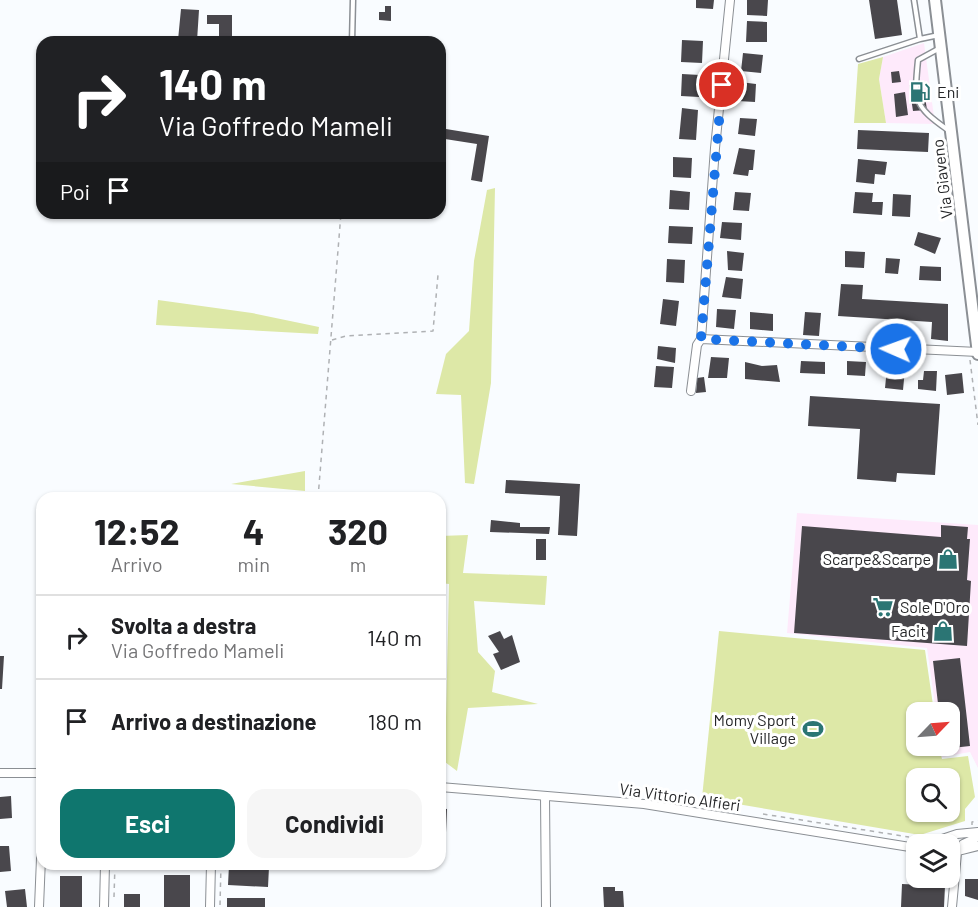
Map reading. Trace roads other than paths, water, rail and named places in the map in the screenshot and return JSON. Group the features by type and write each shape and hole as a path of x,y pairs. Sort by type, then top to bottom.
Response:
{"main road":[{"name":"Via Giaveno","path":"935,0 978,352"}],"street":[{"path":"691,391 697,345 701,339 715,148 730,0"},
{"path":"701,339 978,352"},
{"path":"0,773 36,773"},
{"name":"Via Vittorio Alfieri","path":"446,788 644,804 906,846"},
{"path":"545,796 546,907"},
{"path":"957,834 978,832"},
{"path":"960,847 978,837"},
{"path":"960,851 978,846"},
{"path":"39,907 41,870"},
{"path":"104,907 105,870"},
{"path":"210,907 211,870"},
{"path":"952,888 952,907"}],"lane":[{"path":"352,36 353,0"},
{"path":"914,0 920,39"},
{"path":"859,59 939,34"},
{"path":"941,47 918,60 916,81 919,103 924,114 951,133"}],"place":[{"name":"Eni","path":"920,92"},
{"name":"Scarpe&Scarpe","path":"948,559"},
{"name":"Sole D'Oro","path":"883,607"},
{"name":"Facit","path":"943,631"},
{"name":"Momy Sport Village","path":"813,729"}]}
